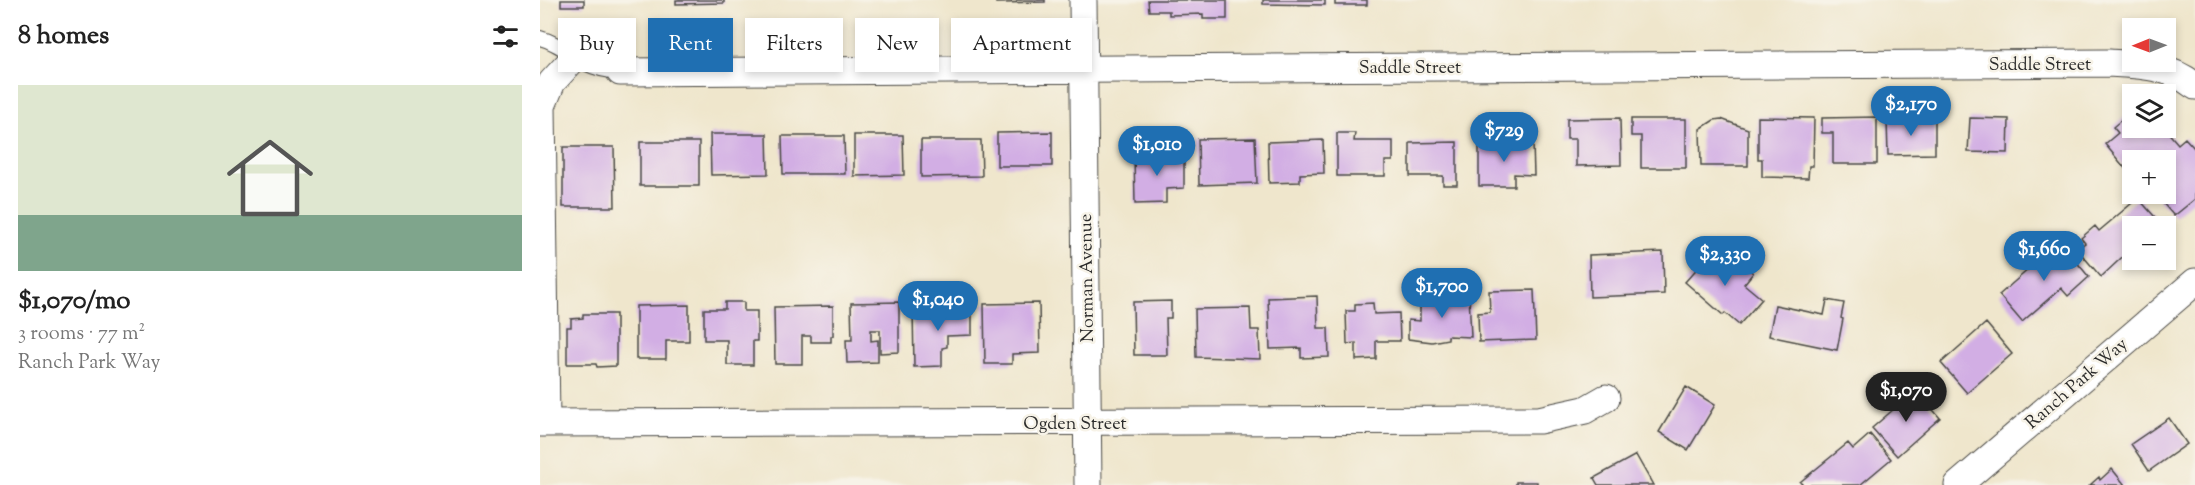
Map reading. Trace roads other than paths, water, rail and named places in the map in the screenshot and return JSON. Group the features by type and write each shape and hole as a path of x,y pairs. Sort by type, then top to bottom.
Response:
{"street":[{"name":"Norman Avenue","path":"1083,0 1083,18"},
{"name":"Saddle Street","path":"1092,69 2109,63 2166,69 2195,86"},
{"name":"Saddle Street","path":"636,72 951,70"},
{"path":"543,423 542,106 552,82 561,72"},
{"name":"Norman Avenue","path":"1083,72 1088,485"},
{"name":"Ranch Park Way","path":"1958,485 2195,282"},
{"name":"Ogden Street","path":"543,423 1539,420 1585,410 1606,398"}],"lane":[{"path":"540,38 558,45"}]}
